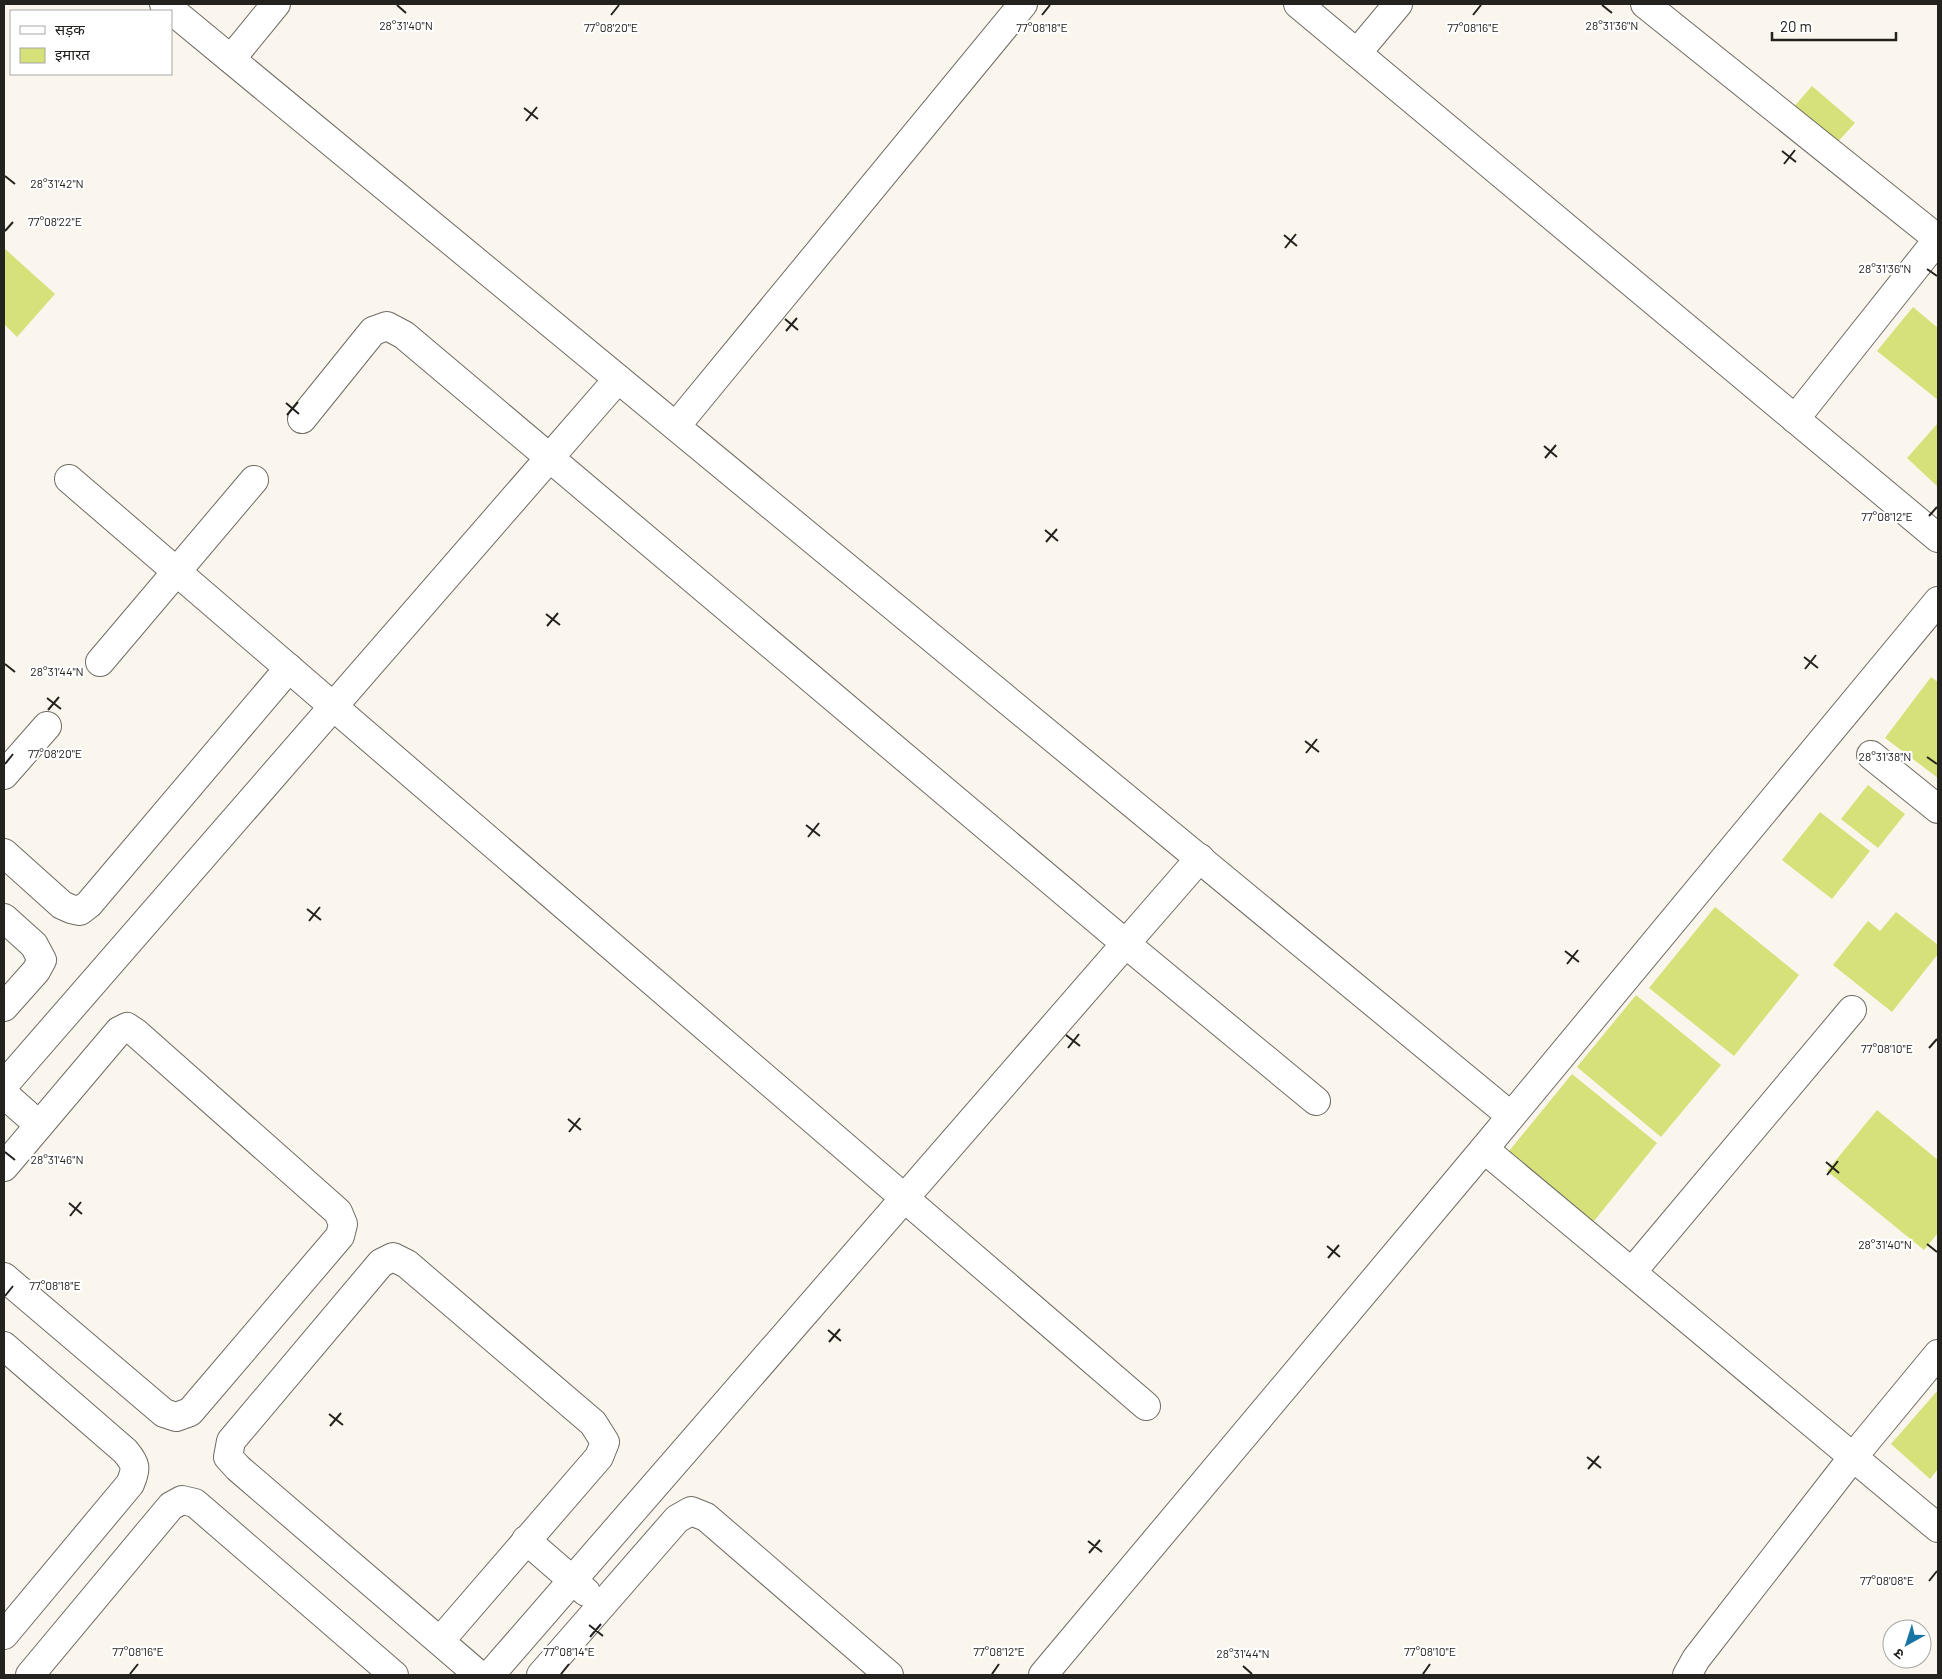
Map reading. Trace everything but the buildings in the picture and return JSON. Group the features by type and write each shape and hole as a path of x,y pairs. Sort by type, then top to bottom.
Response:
{"street":[{"path":"230,59 276,4"},
{"path":"676,426 1023,4"},
{"path":"1298,4 1938,538"},
{"path":"1357,53 1398,4"},
{"path":"1646,4 1938,239 1795,418"},
{"path":"172,11 1511,1116"},
{"path":"302,419 373,331 387,326 404,335 1126,944 1316,1101"},
{"path":"4,1085 618,379"},
{"path":"69,478 1146,1406"},
{"path":"100,662 254,480"},
{"path":"1043,1675 1484,1149 1938,602"},
{"path":"4,853 62,905 80,911 96,896 289,668"},
{"path":"4,775 46,726"},
{"path":"1871,754 1938,809"},
{"path":"490,1675 1200,858"},
{"path":"4,918 34,945 42,960 36,971 4,1007"},
{"path":"1632,1272 1852,1010"},
{"path":"4,1167 119,1031 127,1027 338,1212 343,1224 340,1236 190,1412 176,1417 164,1413 4,1277"},
{"path":"4,1094 39,1125"},
{"path":"1484,1149 1938,1528"},
{"path":"440,1641 599,1457 604,1442 593,1423 407,1264 393,1258 381,1263 231,1441 228,1457 238,1468 479,1675"},
{"path":"4,1346 125,1451 132,1460 135,1471 130,1484 4,1635"},
{"path":"1687,1675 1696,1659 1853,1457 1938,1354"},
{"path":"30,1675 171,1506 182,1500 195,1503 394,1675"},
{"path":"541,1675 676,1519 691,1511 706,1517 889,1675"},
{"path":"526,1540 602,1606"}]}
